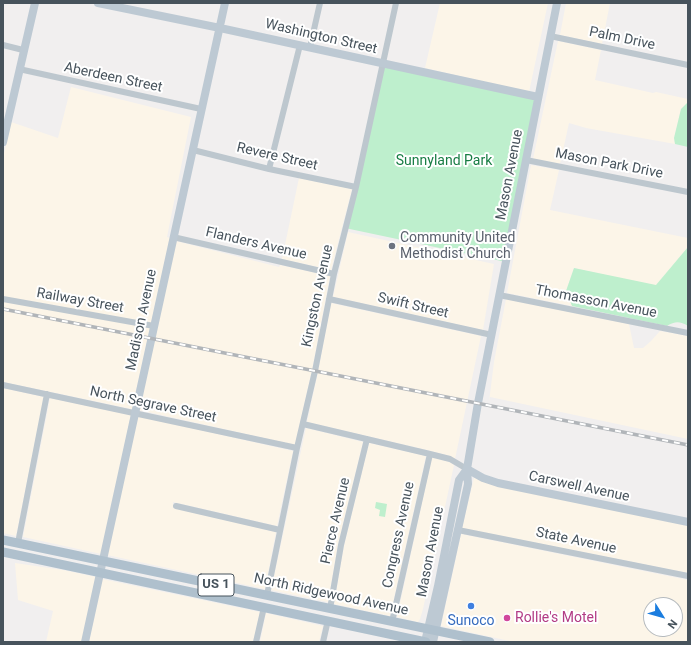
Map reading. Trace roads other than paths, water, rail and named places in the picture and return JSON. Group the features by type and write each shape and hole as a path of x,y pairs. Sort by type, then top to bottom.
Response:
{"main road":[{"name":"North Ridgewood Avenue","path":"3,540 490,642"},
{"name":"North Ridgewood Avenue","path":"3,552 328,620 389,637 425,642"}],"street":[{"path":"4,137 34,3"},
{"name":"Washington Street","path":"98,3 310,47 538,97"},
{"name":"Madison Avenue","path":"85,642 225,3"},
{"path":"310,47 320,3"},
{"name":"Kingston Avenue","path":"267,596 334,274 356,186 396,3"},
{"name":"Mason Avenue","path":"425,642 432,630 469,482 467,469 499,295 557,3"},
{"name":"Palm Drive","path":"550,36 688,65"},
{"path":"3,45 23,50"},
{"path":"269,169 300,45"},
{"name":"Aberdeen Street","path":"19,69 201,109"},
{"name":"Revere Street","path":"192,150 269,169 356,186"},
{"name":"Mason Park Drive","path":"526,160 688,192"},
{"name":"Flanders Avenue","path":"174,237 334,274"},
{"name":"Thomasson Avenue","path":"499,295 688,333"},
{"name":"Railway Street","path":"3,299 154,326"},
{"name":"Swift Street","path":"329,299 492,335"},
{"name":"North Segrave Street","path":"3,385 297,448"},
{"path":"18,543 48,394"},
{"path":"303,424 450,459 467,469"},
{"name":"Pierce Avenue","path":"330,608 341,545 367,440"},
{"name":"Congress Avenue","path":"392,622 430,454"},
{"name":"Mason Avenue","path":"434,642 432,630 438,586 459,480 467,469"},
{"name":"Carswell Avenue","path":"467,469 483,478 498,483 688,522"},
{"path":"176,506 280,530"},
{"name":"State Avenue","path":"458,530 688,576"},
{"path":"256,642 264,607"},
{"path":"323,642 328,620"}],"railway":[{"path":"3,309 688,445"}],"place":[{"name":"Community United Methodist Church","path":"392,246"},
{"name":"Sunoco","path":"471,606"},
{"name":"Rollie's Motel","path":"507,618"}],"park label":[{"name":"Sunnyland Park","path":"444,161"}]}
